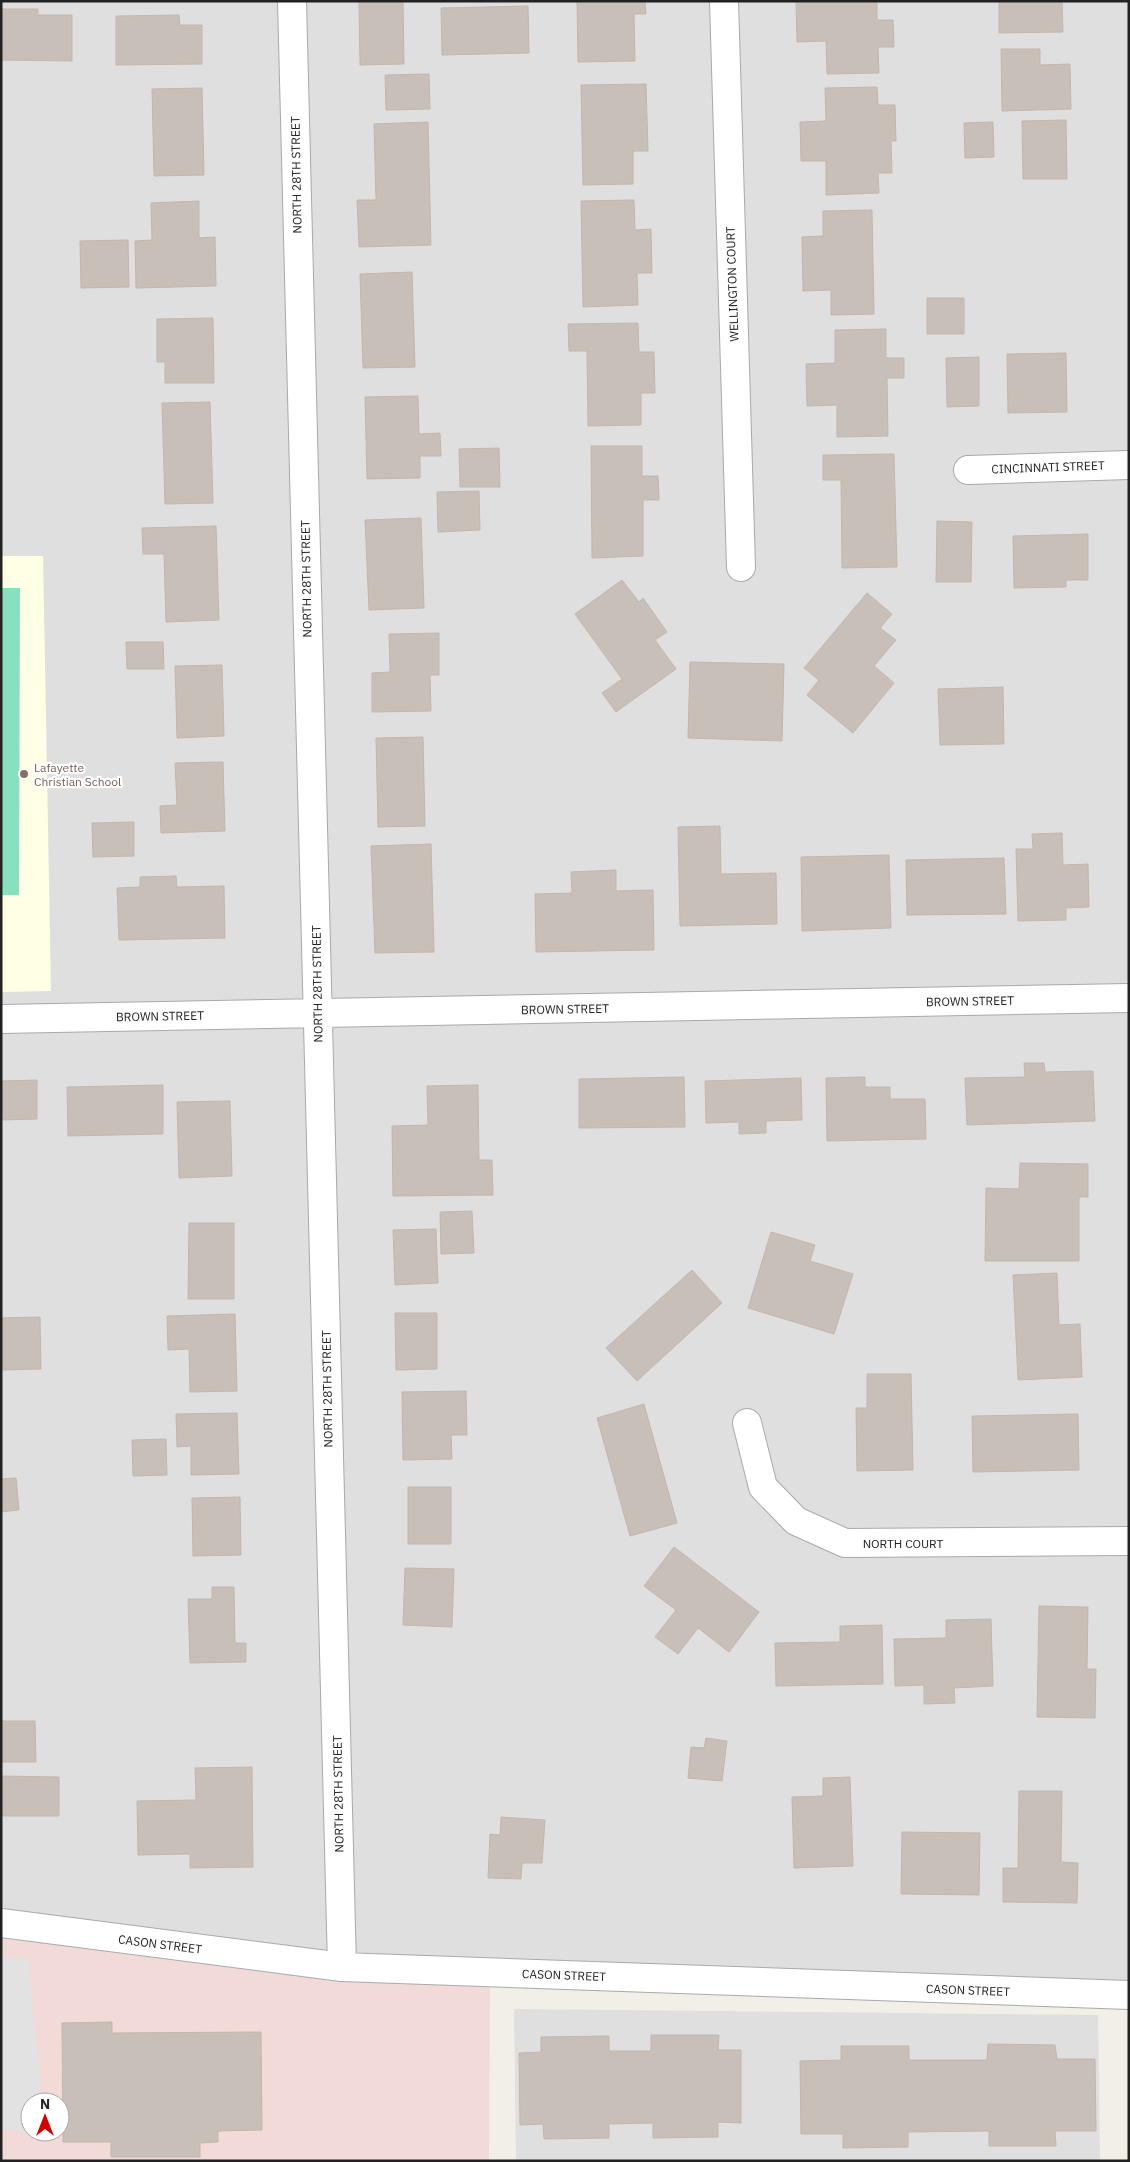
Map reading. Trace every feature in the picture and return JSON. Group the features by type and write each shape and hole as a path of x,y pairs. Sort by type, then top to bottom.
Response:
{"street":[{"name":"NORTH 28TH STREET","path":"292,1 342,1967"},
{"name":"WELLINGTON COURT","path":"724,1 741,568"},
{"name":"CINCINNATI STREET","path":"968,470 1129,465"},
{"name":"BROWN STREET","path":"1,1019 1129,998"},
{"name":"NORTH COURT","path":"747,1423 763,1487 796,1521 845,1543 1129,1541"},
{"name":"CASON STREET","path":"1,1924 342,1967 1129,1995"}],"shaded area":[{"path":"1,1 1129,1 1129,1995 490,1973 1,1923"},
{"name":"Lafayette Christian School","path":"1,556 43,556 51,991 1,992"},
{"path":"1,1923 490,1973 489,2161 1,2161"},
{"path":"1,1956 28,1959 41,2092 20,2092 20,2131 1,2129"},
{"path":"514,2009 1098,2015 1100,2161 516,2161"}],"green space":[{"path":"1,588 20,588 19,895 1,895"}],"building":[{"path":"359,1 403,1 404,64 360,65"},
{"path":"577,1 645,1 646,14 634,14 635,61 578,62"},
{"path":"796,1 877,1 877,20 893,20 894,47 878,47 879,73 827,74 826,41 797,42"},
{"path":"999,1 1062,1 1063,32 999,33"},
{"path":"528,6 529,53 442,55 441,8"},
{"path":"1,9 38,9 38,15 72,15 72,61 1,60"},
{"path":"179,15 180,25 202,25 202,64 116,65 116,16"},
{"path":"1001,49 1040,49 1040,65 1070,64 1071,109 1002,111"},
{"path":"429,74 430,109 386,110 385,75"},
{"path":"646,84 648,151 633,151 633,184 583,185 581,85"},
{"path":"877,87 878,105 895,105 896,141 891,141 892,173 878,173 879,193 826,195 826,161 801,161 800,122 826,121 825,88"},
{"path":"202,88 204,175 154,176 152,89"},
{"path":"1066,120 1067,179 1023,179 1022,121"},
{"path":"428,122 431,245 359,247 357,200 376,200 374,124"},
{"path":"993,122 994,157 965,158 964,123"},
{"path":"634,200 635,230 651,229 652,273 637,273 638,305 583,307 581,201"},
{"path":"199,201 199,238 215,237 216,286 136,288 135,241 152,240 151,203"},
{"path":"872,210 874,314 831,315 831,290 803,291 802,237 823,236 823,211"},
{"path":"128,240 129,287 81,288 80,241"},
{"path":"412,272 415,367 363,368 360,274"},
{"path":"927,298 964,298 964,334 927,334"},
{"path":"213,318 214,383 165,383 165,362 157,362 157,319"},
{"path":"638,323 639,352 654,352 655,393 641,393 641,425 588,426 587,351 569,351 568,324"},
{"path":"886,329 886,358 904,358 904,378 887,378 888,436 837,437 837,405 807,406 806,364 835,363 835,330"},
{"path":"1066,353 1067,412 1008,413 1007,354"},
{"path":"979,357 979,406 947,407 946,358"},
{"path":"418,396 419,434 440,433 441,456 420,456 420,478 367,479 365,397"},
{"path":"210,402 213,503 165,504 162,403"},
{"path":"591,446 642,446 642,476 658,476 659,500 643,500 643,556 592,558"},
{"path":"499,448 500,487 460,487 459,449"},
{"path":"894,454 897,567 842,568 841,480 823,480 823,455"},
{"path":"479,491 480,530 438,532 437,492"},
{"path":"421,518 424,608 369,610 365,520"},
{"path":"937,521 972,522 971,582 936,582"},
{"path":"216,526 219,620 166,622 164,554 143,554 142,528"},
{"path":"1088,534 1088,580 1066,580 1066,587 1014,588 1013,536"},
{"path":"622,580 639,602 643,598 667,632 655,640 676,669 616,712 602,693 622,679 575,614"},
{"path":"867,593 892,614 880,628 896,640 874,666 894,683 853,733 807,695 819,680 804,668"},
{"path":"439,633 439,675 430,675 431,711 372,712 372,673 390,672 389,634"},
{"path":"126,642 163,642 164,669 127,669"},
{"path":"690,662 784,664 782,741 688,738"},
{"path":"222,665 224,736 177,738 175,666"},
{"path":"1003,687 1004,744 940,745 938,689"},
{"path":"423,737 425,826 378,827 376,738"},
{"path":"223,762 225,831 161,833 160,806 177,805 175,763"},
{"path":"134,822 134,856 93,857 92,823"},
{"path":"720,826 721,874 776,873 777,924 680,926 678,827"},
{"path":"1062,833 1063,865 1088,864 1089,907 1066,908 1066,920 1018,921 1016,849 1033,849 1032,834"},
{"path":"431,844 434,952 375,953 371,846"},
{"path":"889,855 891,928 802,931 801,857"},
{"path":"1004,858 1006,914 907,915 906,860"},
{"path":"616,870 616,891 653,890 654,950 536,952 535,894 572,893 571,872"},
{"path":"176,876 177,887 224,886 225,938 119,940 117,888 140,887 140,877"},
{"path":"1024,1063 1044,1063 1045,1072 1093,1071 1095,1121 967,1125 965,1078 1025,1077"},
{"path":"684,1077 685,1127 579,1128 579,1079"},
{"path":"865,1077 865,1087 890,1087 890,1099 925,1099 926,1139 827,1141 826,1078"},
{"path":"801,1078 802,1120 766,1121 766,1133 739,1134 739,1122 706,1123 705,1081"},
{"path":"37,1080 37,1119 2,1120 2,1081"},
{"path":"163,1085 163,1134 68,1136 67,1087"},
{"path":"478,1085 479,1160 492,1160 493,1195 393,1196 392,1126 428,1125 427,1086"},
{"path":"230,1101 232,1176 179,1178 177,1102"},
{"path":"1020,1163 1088,1164 1088,1197 1079,1197 1079,1261 985,1261 986,1188 1019,1189"},
{"path":"472,1211 474,1253 441,1254 440,1212"},
{"path":"189,1223 234,1223 234,1299 188,1299"},
{"path":"436,1229 438,1283 395,1285 393,1230"},
{"path":"771,1232 815,1245 810,1261 853,1274 834,1334 748,1308"},
{"path":"692,1270 722,1303 637,1381 606,1348"},
{"path":"1057,1273 1059,1325 1080,1324 1082,1377 1018,1380 1013,1275"},
{"path":"395,1313 437,1313 437,1369 396,1370"},
{"path":"235,1314 237,1391 190,1392 189,1349 168,1350 167,1316"},
{"path":"40,1317 41,1369 1,1370 1,1318"},
{"path":"867,1374 911,1374 913,1470 857,1471 856,1408 867,1408"},
{"path":"466,1391 467,1435 451,1435 452,1459 403,1460 402,1392"},
{"path":"644,1404 677,1523 630,1536 597,1418"},
{"path":"237,1413 239,1474 191,1475 191,1446 177,1447 176,1414"},
{"path":"1078,1414 1079,1470 973,1472 972,1416"},
{"path":"166,1439 167,1475 133,1476 132,1440"},
{"path":"16,1478 19,1510 1,1512 1,1479"},
{"path":"408,1487 451,1487 451,1544 408,1544"},
{"path":"240,1497 241,1555 193,1556 192,1498"},
{"path":"674,1547 759,1612 729,1652 698,1628 678,1654 655,1637 676,1610 644,1586"},
{"path":"405,1568 454,1569 452,1627 403,1625"},
{"path":"212,1587 234,1587 235,1643 246,1643 246,1662 190,1663 188,1599 212,1599"},
{"path":"1039,1606 1088,1607 1087,1669 1096,1669 1095,1718 1037,1717"},
{"path":"991,1619 993,1686 954,1688 955,1703 924,1704 924,1685 895,1686 894,1639 946,1638 946,1620"},
{"path":"882,1625 883,1684 776,1686 775,1643 840,1642 840,1626"},
{"path":"1,1721 35,1721 36,1762 1,1762"},
{"path":"706,1738 727,1741 722,1781 688,1778 691,1747 704,1748"},
{"path":"252,1767 253,1867 190,1868 190,1854 138,1855 137,1801 196,1800 195,1768"},
{"path":"1,1776 59,1777 59,1816 1,1816"},
{"path":"850,1777 853,1866 794,1868 792,1797 823,1796 823,1778"},
{"path":"1019,1791 1062,1791 1061,1862 1078,1863 1077,1903 1003,1902 1003,1868 1018,1868"},
{"path":"501,1817 545,1820 542,1863 522,1863 521,1879 488,1878 490,1834 500,1835"},
{"path":"902,1832 980,1833 979,1895 901,1894"},
{"path":"112,2022 112,2033 261,2032 262,2130 218,2131 218,2142 200,2143 200,2157 111,2157 111,2142 70,2142 70,2092 63,2092 62,2023"},
{"path":"651,2035 719,2035 718,2050 741,2050 741,2123 718,2122 718,2137 653,2138 653,2123 609,2124 609,2138 544,2139 543,2124 520,2125 519,2053 541,2052 541,2037 609,2036 609,2051 651,2051"},
{"path":"988,2044 1055,2045 1057,2059 1095,2059 1096,2131 1055,2131 1056,2146 989,2146 989,2131 908,2132 908,2147 843,2148 843,2134 801,2134 800,2061 841,2060 841,2046 909,2046 909,2060 987,2060"}],"place":[{"name":"Lafayette Christian School","path":"24,774"}]}
